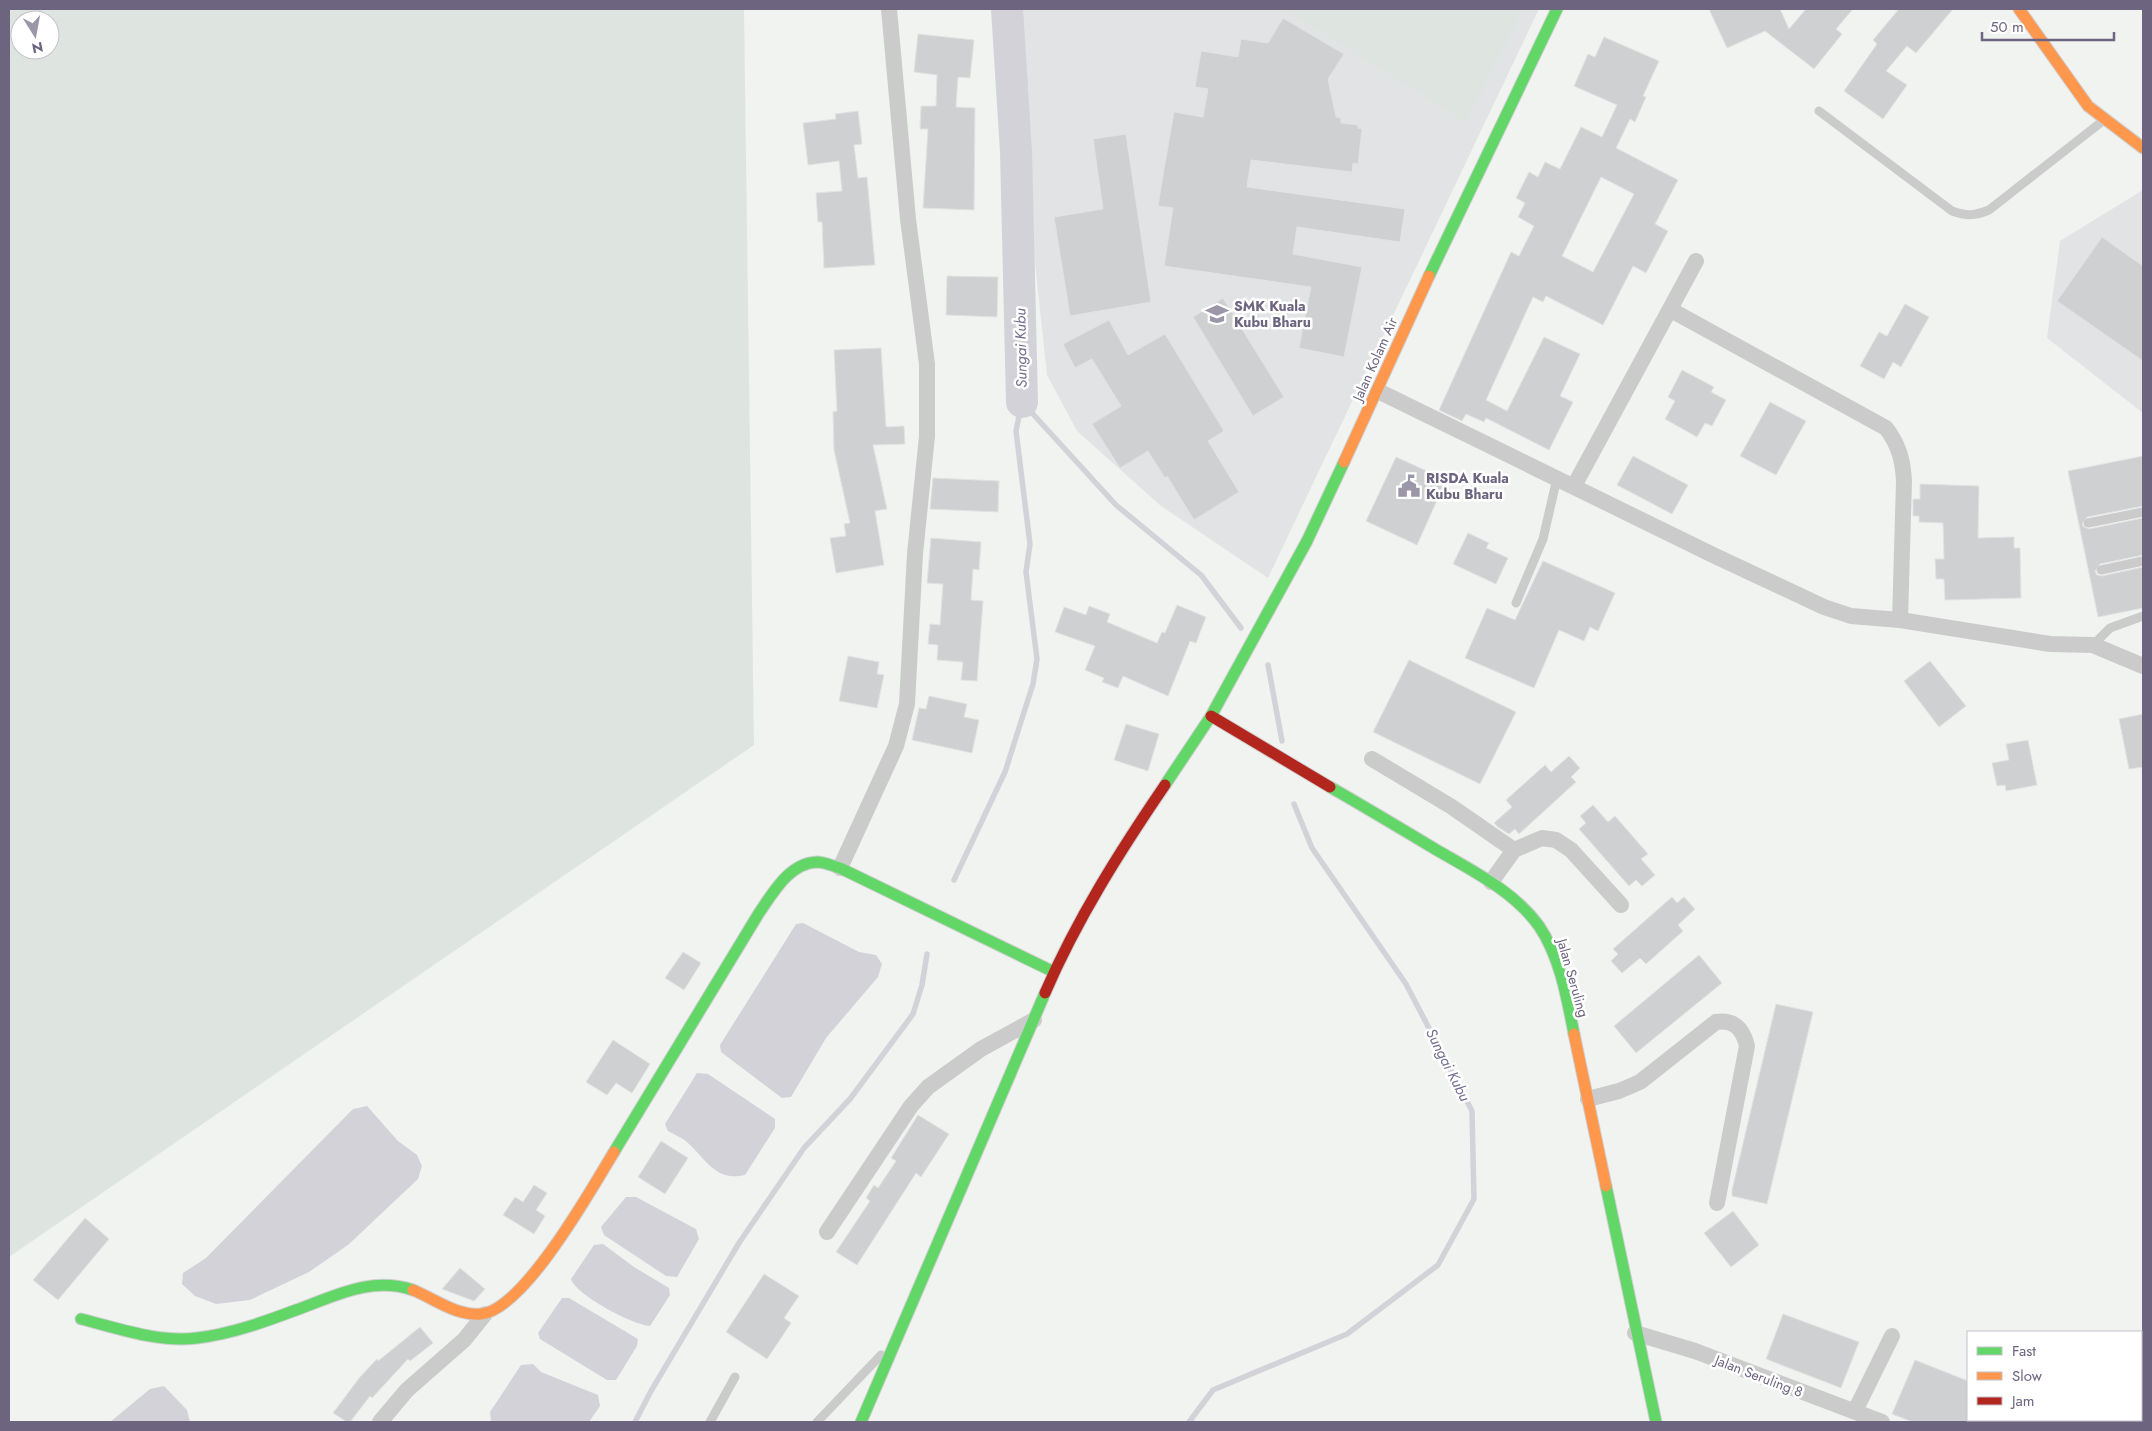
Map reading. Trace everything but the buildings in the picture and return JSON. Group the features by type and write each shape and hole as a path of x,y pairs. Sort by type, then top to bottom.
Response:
{"street":[{"path":"840,868 896,746 907,704 915,554 927,436 927,364 908,219 888,9"},
{"name":"Jalan Kolam Air","path":"861,1422 1054,972 1117,856 1211,716 1307,541 1378,391 1421,293 1556,9"},
{"path":"2019,9 2088,106 2143,148"},
{"path":"1574,486 1696,262"},
{"path":"1670,310 1886,428 1895,440 1902,460 1904,481 1900,620"},
{"path":"1378,391 1713,555 1824,606 1851,616 1900,620 2041,642 2093,644 2143,666"},
{"name":"Jalan Seruling","path":"1211,716 1491,882 1530,914 1544,935 1555,962 1563,990 1588,1098 1656,1422"},
{"path":"1372,759 1452,806 1514,850"},
{"path":"1491,882 1514,850 1542,838 1556,840 1571,850 1621,905"},
{"path":"380,1422 407,1390 464,1340 485,1314 505,1304 528,1281 574,1217 759,913 785,877 799,866 817,862 840,868 1054,972"},
{"path":"827,1232 911,1106 928,1087 981,1049 1034,1020"},
{"path":"1588,1098 1619,1091 1640,1082 1716,1022 1725,1021 1737,1025 1744,1033 1747,1046 1717,1203"},
{"path":"81,1319 180,1339 201,1338 221,1334 354,1288 373,1284 391,1284 411,1289 459,1313 485,1314"},
{"name":"Jalan Seruling 8","path":"1636,1333 1695,1351 1882,1422"},
{"path":"1855,1411 1892,1336"}],"lane":[{"path":"1819,111 1952,211 1976,216 1989,210 2104,120"},
{"path":"1516,603 1543,539 1557,478"},
{"path":"2088,523 2143,512"},
{"path":"2101,570 2143,562"},
{"path":"2093,644 2110,628 2143,616"},
{"path":"817,1422 896,1340"},
{"path":"710,1422 735,1377"}],"shaded area":[{"path":"9,9 744,9 754,745 9,1257"},
{"name":"SMK Kuala Kubu Bharu","path":"1022,9 1539,9 1268,578 1161,506 1077,431 1047,375 1034,254"},
{"path":"1284,9 1523,9 1466,122"},
{"path":"2143,190 2143,413 2047,338 2060,241"},
{"path":"803,923 859,952 876,955 882,964 878,977 826,1038 791,1097 782,1098 721,1052 720,1045 796,924"},
{"path":"697,1073 708,1074 775,1119 775,1128 745,1175 725,1175 717,1171 683,1139 668,1131 665,1124"},
{"path":"367,1106 398,1141 417,1155 422,1166 418,1179 348,1245 309,1272 250,1300 216,1304 195,1296 182,1284 183,1273 206,1258 353,1109"},
{"path":"626,1197 636,1197 696,1229 699,1239 677,1277 666,1276 604,1235 601,1227"},
{"path":"603,1244 634,1267 669,1288 670,1295 650,1326 619,1315 594,1301 575,1286 571,1279 594,1245"},
{"path":"562,1298 569,1298 638,1339 637,1346 616,1380 607,1380 540,1339 538,1333"},
{"path":"533,1364 541,1372 598,1395 600,1406 589,1422 491,1421 490,1412 521,1365"},
{"path":"164,1386 187,1410 190,1422 110,1422 150,1389"}],"waterway":[{"name":"Sungai Kubu","path":"1007,9 1016,152 1022,402"},
{"name":"Sungai Kubu","path":"1022,402 1116,505 1201,575 1241,628"},
{"path":"954,880 1005,772 1033,684 1037,659 1026,572 1030,544 1016,431 1022,402"},
{"name":"Sungai Kubu","path":"1268,665 1282,741"},
{"name":"Sungai Kubu","path":"1189,1422 1213,1390 1347,1334 1438,1265 1474,1199 1472,1111 1406,984 1312,848 1294,804"},
{"path":"635,1422 651,1391 739,1243 804,1148 850,1099 913,1014 922,985 927,954"}],"traffic: fast":[{"path":"1429,276 1557,9"},
{"path":"1165,785 1211,716 1307,541 1344,462"},
{"path":"1330,787 1477,873 1505,892 1529,914 1546,938 1557,964 1574,1034"},
{"path":"614,1152 759,913 783,880 790,873 807,864 820,862 840,868 1054,972"},
{"path":"861,1422 1045,993"},
{"path":"1606,1186 1656,1422"},
{"path":"81,1319 153,1337 197,1338 247,1327 339,1294 368,1286 398,1286 413,1290"}],"traffic: slow":[{"path":"2019,9 2088,106 2143,148"},
{"path":"1344,462 1429,276"},
{"path":"1574,1034 1606,1186"},
{"path":"413,1290 454,1310 472,1314 481,1314 498,1307 517,1292 555,1245 574,1218 614,1152"}],"traffic: jam":[{"path":"1211,716 1330,787"},
{"path":"1045,993 1085,912 1165,785"}],"place":[{"name":"SMK Kuala Kubu Bharu","path":"1217,314"},
{"name":"RISDA Kuala Kubu Bharu","path":"1409,486"}]}
